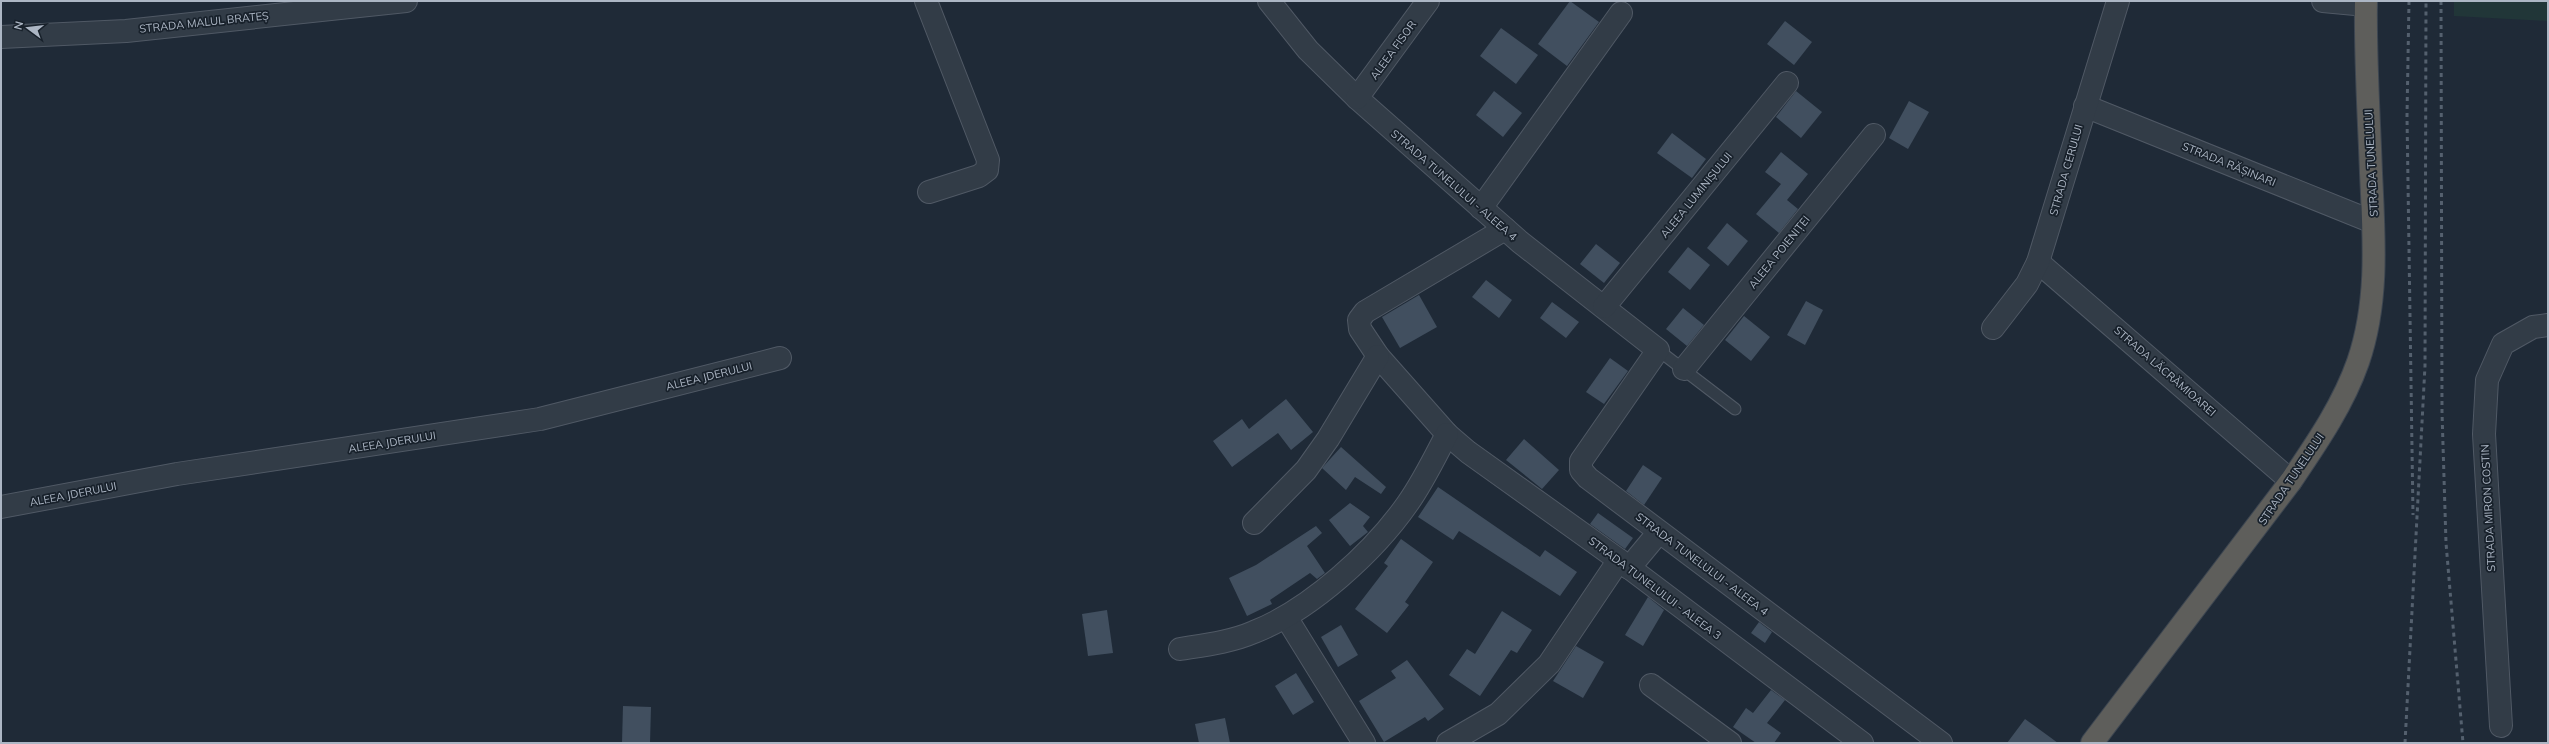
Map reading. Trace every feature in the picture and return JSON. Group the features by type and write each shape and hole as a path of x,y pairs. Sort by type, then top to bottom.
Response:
{"highway":[{"name":"STRADA TUNELULUI","path":"2092,743 2291,481 2318,442 2357,363 2366,332 2372,293 2375,258 2366,47 2366,3"}],"street":[{"name":"STRADA MALUL BRATEȘ","path":"1,37 126,31 406,1"},
{"path":"926,1 988,160 987,170 979,176 929,192"},
{"name":"STRADA TUNELULUI - ALEEA 4","path":"1268,1 1308,50 1357,98 1505,229 1658,350 1581,461 1581,470 1588,478 1941,743"},
{"name":"ALEEA FISOR","path":"1357,98 1428,1"},
{"name":"STRADA CERULUI","path":"1993,328 2027,284 2038,262 2118,1"},
{"path":"2323,1 2366,3"},
{"path":"1481,208 1621,13"},
{"name":"ALEEA LUMINIȘULUI","path":"1604,307 1787,83"},
{"name":"STRADA RĂȘINARI","path":"2085,106 2373,222"},
{"name":"ALEEA POIENIȚEI","path":"1684,369 1874,134"},
{"name":"STRADA TUNELULUI - ALEEA 3","path":"1505,229 1364,312 1360,320 1360,329 1378,356 1447,434 1468,452 1624,564 1862,743"},
{"name":"STRADA LĂCRĂMIOAREI","path":"2038,262 2291,481"},
{"name":"STRADA MIRON COSTIN","path":"2501,726 2484,434 2487,380 2503,344 2533,327 2548,325"},
{"path":"1254,523 1306,470 1328,439 1378,356"},
{"name":"ALEEA JDERULUI","path":"1,507 177,474 540,419 780,358"},
{"path":"1180,649 1227,641 1254,632 1286,617 1354,565 1408,503 1447,434"},
{"path":"1448,743 1498,714 1549,664 1624,564 1659,532"},
{"path":"1286,617 1364,743"},
{"path":"1651,685 1730,743"}],"lane":[{"name":"STRADA TUNELULUI - ALEEA 4","path":"1658,350 1735,409"}],"green space":[{"path":"2454,1 2548,1 2548,21 2454,16"}],"building":[{"path":"1570,1 1599,22 1567,66 1538,44"},
{"path":"1785,21 1812,42 1794,65 1767,44"},
{"path":"1501,28 1538,55 1516,84 1480,56"},
{"path":"1494,91 1522,113 1503,137 1476,115"},
{"path":"1796,91 1822,112 1801,138 1776,117"},
{"path":"1909,101 1929,112 1908,149 1889,138"},
{"path":"1672,133 1706,159 1692,178 1657,153"},
{"path":"1781,152 1808,174 1787,200 1798,209 1779,233 1756,214 1781,184 1765,172"},
{"path":"1727,223 1748,241 1728,266 1707,248"},
{"path":"1596,244 1620,263 1604,283 1580,264"},
{"path":"1688,247 1710,265 1690,290 1668,272"},
{"path":"1486,280 1512,300 1499,318 1472,297"},
{"path":"1419,295 1437,327 1400,348 1382,317"},
{"path":"1806,301 1823,310 1805,345 1787,335"},
{"path":"1552,302 1579,322 1566,338 1540,318"},
{"path":"1683,308 1704,325 1687,346 1666,329"},
{"path":"1744,316 1770,337 1751,361 1725,340"},
{"path":"1610,358 1628,371 1604,404 1586,392"},
{"path":"1286,399 1313,432 1291,450 1278,433 1232,467 1213,441 1242,419 1249,429"},
{"path":"1524,439 1559,470 1542,489 1506,460"},
{"path":"1341,447 1386,487 1381,494 1355,477 1346,490 1322,468"},
{"path":"1643,465 1662,478 1644,505 1626,491"},
{"path":"1438,487 1540,557 1545,550 1577,572 1560,596 1459,531 1453,540 1418,517"},
{"path":"1350,503 1370,517 1363,526 1368,532 1350,546 1329,520"},
{"path":"1598,513 1633,538 1625,549 1590,524"},
{"path":"1316,526 1322,533 1307,546 1325,573 1317,579 1310,573 1270,600 1272,604 1247,616 1229,578 1256,565"},
{"path":"1401,539 1433,562 1405,602 1409,605 1387,633 1355,609 1388,566 1384,563"},
{"path":"1648,597 1664,610 1643,646 1625,635"},
{"path":"1107,610 1113,653 1088,656 1082,614"},
{"path":"1502,611 1532,630 1517,653 1511,650 1480,696 1449,675 1467,649 1475,654"},
{"path":"1759,622 1772,632 1765,643 1751,633"},
{"path":"1341,625 1358,655 1338,667 1321,637"},
{"path":"1576,646 1604,662 1583,698 1553,681"},
{"path":"1407,660 1444,709 1428,721 1425,717 1384,742 1359,701 1396,678 1391,671"},
{"path":"1296,673 1314,702 1293,715 1275,686"},
{"path":"1771,690 1785,700 1767,723 1781,733 1774,743 1756,743 1733,727 1746,708 1753,713"},
{"path":"623,706 651,707 650,743 622,743"},
{"path":"1225,718 1230,743 1199,743 1195,724"},
{"path":"2025,719 2058,743 2007,743"}],"railway":[{"path":"2409,1 2407,116 2413,515"},
{"path":"2405,743 2425,366 2426,1"},
{"path":"2441,1 2442,412 2446,543 2463,743"}]}
